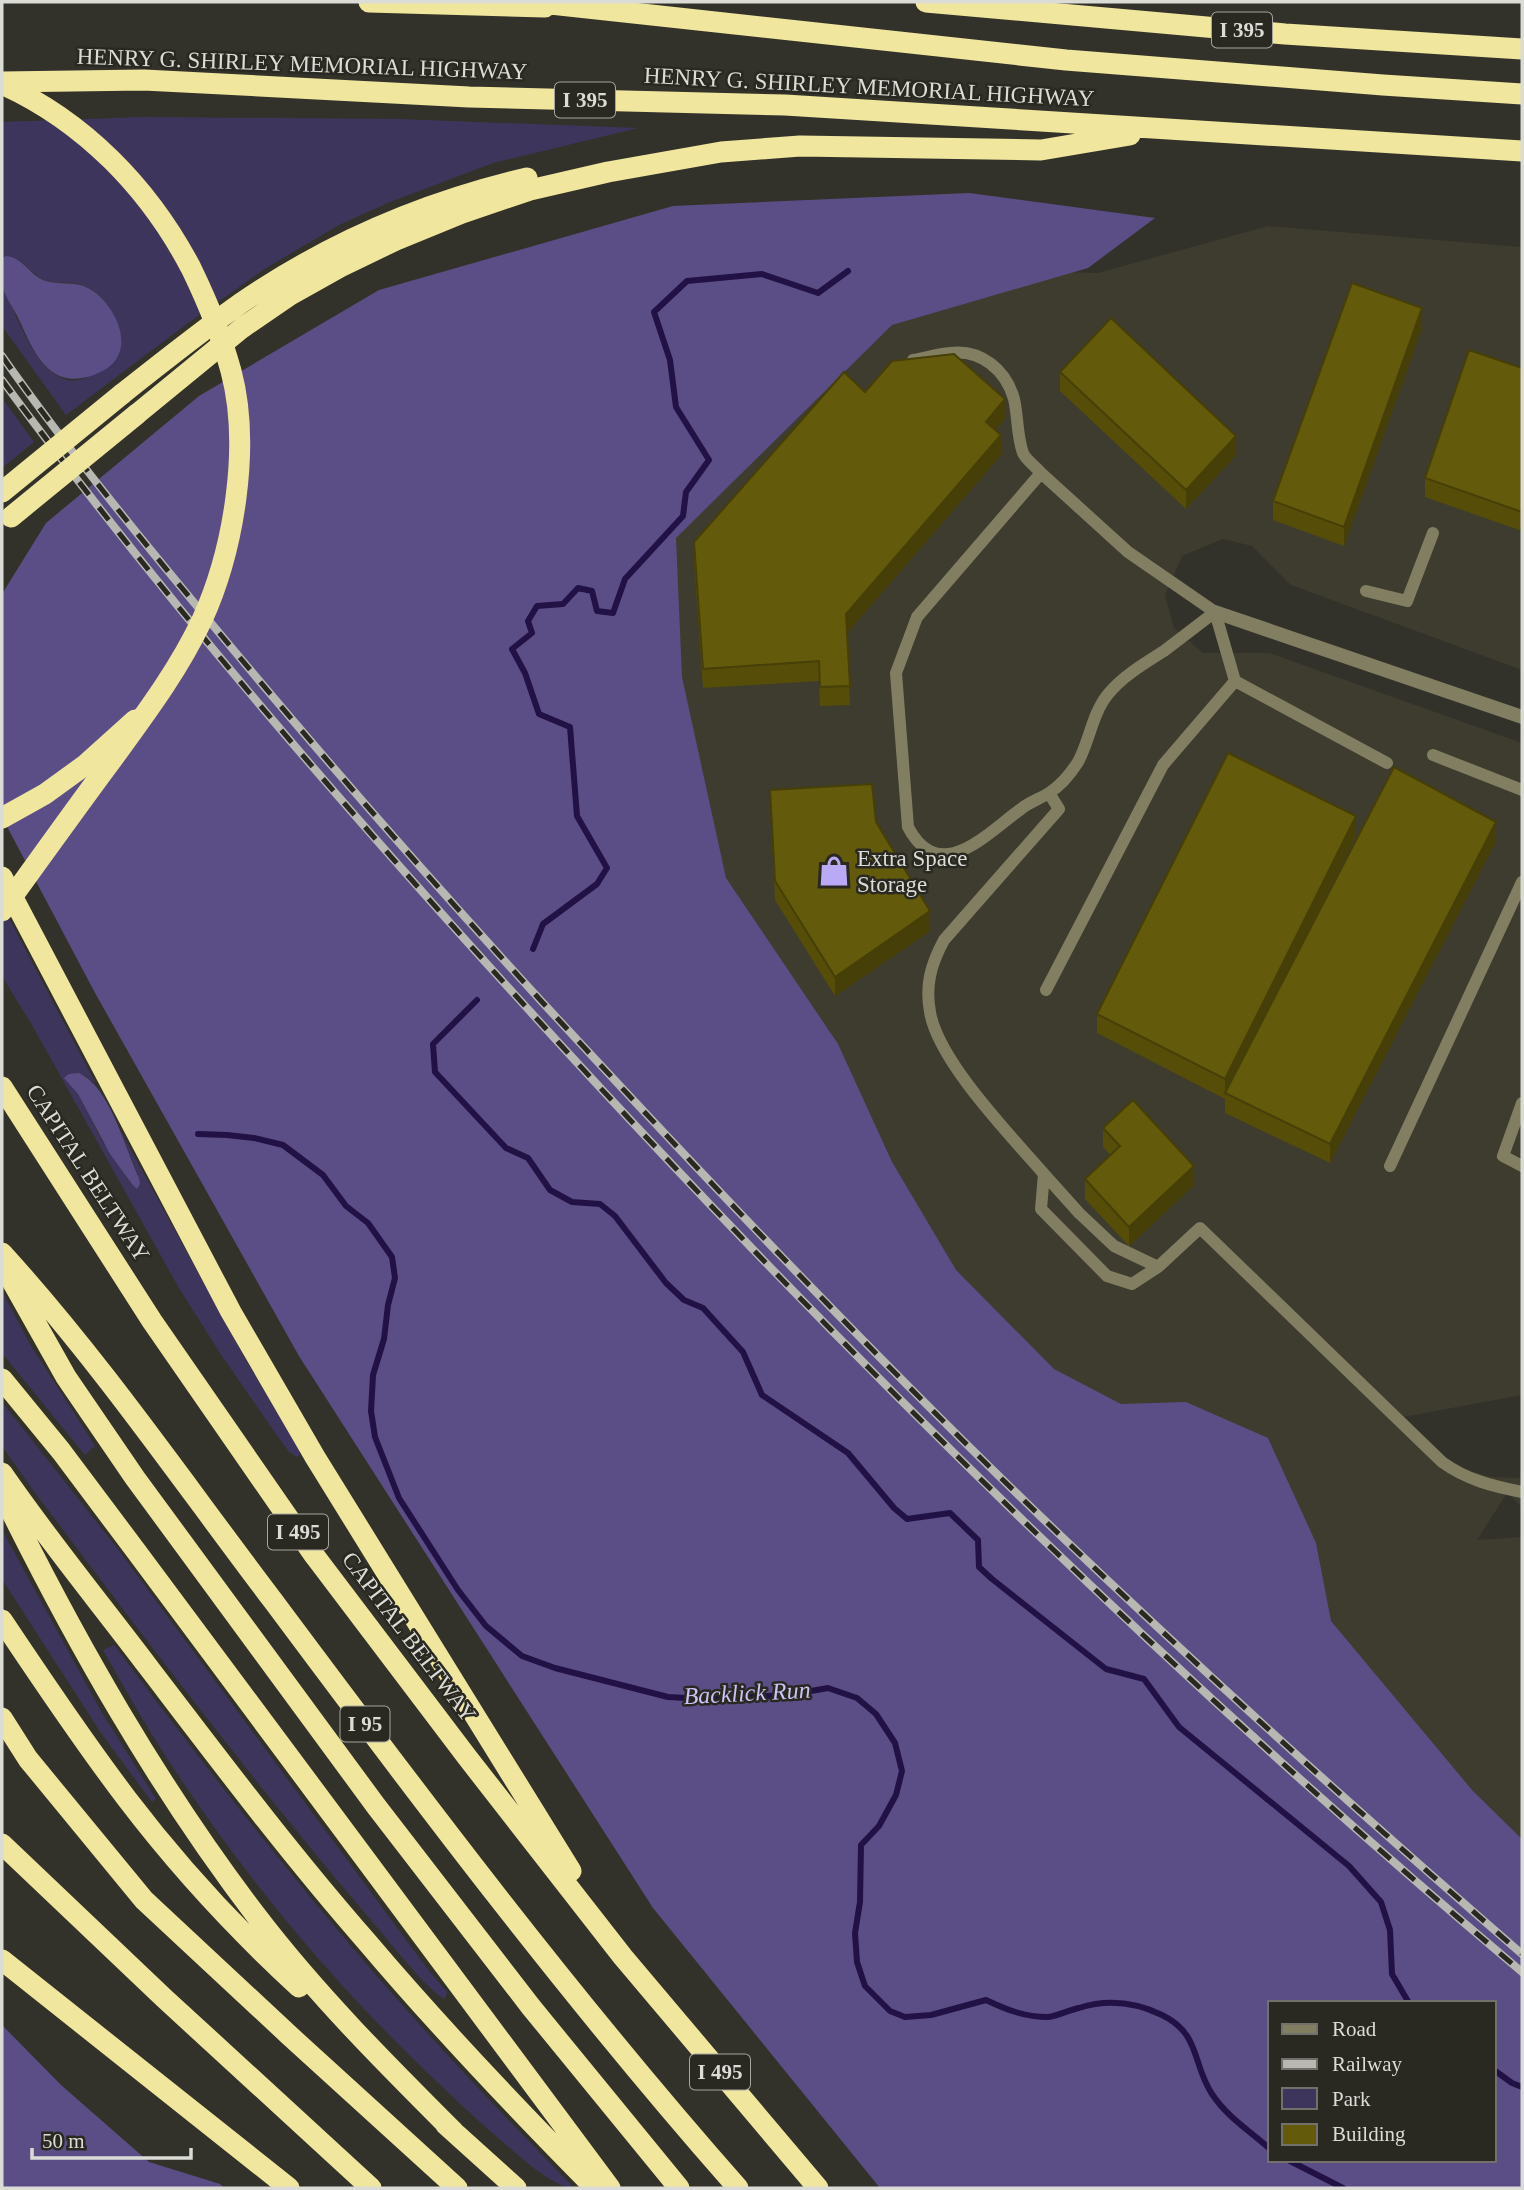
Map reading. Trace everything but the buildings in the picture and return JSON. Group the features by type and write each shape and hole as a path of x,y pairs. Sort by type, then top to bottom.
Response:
{"highway":[{"path":"369,2 595,9"},
{"path":"532,2 1066,60 1522,94"},
{"name":"I 395","path":"926,2 1272,33 1522,49"},
{"name":"HENRY G. SHIRLEY MEMORIAL HIGHWAY","path":"2,83 144,80 469,97 785,105 1522,150"},
{"path":"2,83 33,98 88,137 144,194 179,246 212,310 232,374 239,425 238,473 231,526 219,576 203,619 152,704 2,911"},
{"path":"6,522 242,328 290,295 396,240 462,213 530,190 608,172 721,152 800,146 1041,150 1167,129"},
{"path":"2,492 122,394 241,303 284,276 386,223 450,199 524,178 594,164 684,158"},
{"path":"2,818 45,794 85,765 152,704"},
{"path":"2,877 238,1324 315,1457 623,1956"},
{"name":"CAPITAL BELTWAY","path":"2,1087 152,1321 314,1555 467,1757 623,1956 818,2188"},
{"name":"I 95","path":"2,1253 87,1353 427,1807 672,2113 738,2188"},
{"path":"2,1261 66,1377 135,1478 376,1806 531,2007 679,2188"},
{"path":"2,1379 61,1451 610,2188"},
{"path":"2,1474 205,1741 349,1921 446,2032 596,2188"},
{"path":"2,1493 108,1693 145,1754 229,1878 320,1993 454,2132"},
{"path":"2,1620 128,1800 200,1887 293,1982 516,2188"},
{"path":"2,1718 28,1759 144,1900 457,2188"},
{"path":"2,1844 164,1998 371,2188"},
{"path":"2,1959 289,2188"}],"street":[{"path":"1215,612 1522,717"}],"lane":[{"path":"902,363 951,352 969,353 998,369 1009,383 1023,454 1128,552 1215,612 1235,681 1387,763"},
{"path":"1041,473 918,617 896,673 908,827 913,838 929,852 959,852 980,842 1023,807 1049,793 1078,761 1097,712 1108,694 1122,680 1215,612"},
{"path":"1366,591 1407,601 1433,533"},
{"path":"1046,990 1163,765 1235,681"},
{"path":"1433,755 1522,790"},
{"path":"1049,793 1059,809 944,940 934,958 928,988 930,1014 946,1051 976,1095 1079,1213 1114,1246 1158,1267"},
{"path":"1390,1166 1522,882"},
{"path":"1522,1103 1503,1156 1522,1166"},
{"path":"1044,1174 1041,1209 1107,1276 1132,1284 1158,1267 1200,1228 1442,1462 1471,1479 1522,1492"}],"shaded area":[{"path":"969,193 1155,218 1088,268 892,325 676,538 682,677 726,878 838,1044 892,1162 956,1270 1054,1369 1121,1404 1186,1402 1268,1438 1316,1543 1331,1621 1472,1790 1522,1839 1522,2188 880,2188 653,1908 299,1356 94,991 2,817 2,594 46,523 199,396 379,290 673,206"},
{"path":"1268,226 1522,247 1522,670 1291,585 1252,546 1223,539 1182,556 1165,595 1174,628 1203,653 1269,653 1522,743 1522,1395 1398,1418 1454,1466 1491,1477 1522,1478 1522,1507 1507,1493 1477,1540 1522,1537 1522,1839 1472,1790 957,1331 402,324 1013,271 1098,273"},
{"path":"6,256 17,260 40,279 83,286 102,299 114,315 121,333 120,351 113,363 94,375 79,378 67,378 47,368 39,359 3,290 2,258"},
{"path":"79,1073 90,1080 108,1104 139,1178 137,1189 110,1154 78,1094 64,1078 69,1074"},
{"path":"2,2025 61,2085 149,2162 220,2184 225,2188 2,2188"}],"green space":[{"path":"143,117 400,119 638,128 493,163 390,202 339,225 266,268 66,415 2,326 2,285 22,330 41,362 64,379 73,381 89,377 112,363 120,351 118,327 107,304 87,287 75,283 47,281 15,258 2,258 2,122"},
{"path":"2,398 34,442 2,468"},
{"path":"2,905 96,1084 84,1075 64,1078 78,1094 102,1141 132,1184 139,1178 121,1132 246,1360 299,1449 299,1456 289,1452 220,1353 179,1288 2,976"},
{"path":"2,1291 31,1346 95,1446 85,1455 2,1353"},
{"path":"2,1402 117,1548 447,1992 445,1999 427,1985 404,1960 279,1810 33,1490 2,1446"},
{"path":"2,1530 102,1713 156,1799 152,1802 101,1733 2,1579"},
{"path":"114,1645 225,1791 341,1934 440,2047 574,2188 557,2183 537,2170 468,2111 359,2004 290,1925 225,1842 157,1742 103,1650"}],"waterway":[{"path":"533,949 543,924 597,884 607,868 577,816 570,727 539,714 525,673 512,649 532,633 528,621 537,606 563,604 578,588 592,591 597,611 613,613 625,579 683,516 686,492 709,460 676,407 670,360 654,312 687,281 762,274 818,293 848,271"},
{"path":"477,1000 433,1044 435,1072 506,1148 528,1158 550,1190 572,1202 600,1204 615,1216 666,1283 684,1300 703,1308 743,1352 762,1395 848,1453 894,1508 907,1519 950,1513 978,1540 979,1567 992,1579 1106,1669 1144,1679 1179,1727 1349,1866 1381,1902 1390,1930 1392,1974 1408,2001"},
{"name":"Backlick Run","path":"198,1134 254,1138 283,1145 323,1175 346,1206 368,1223 392,1257 395,1278 384,1339 373,1375 371,1411 375,1437 399,1498 458,1590 486,1626 522,1656 555,1668 668,1697 705,1699 788,1695 828,1688 857,1698 876,1714 895,1743 902,1771 896,1795 879,1826 861,1845 860,1902 855,1933 857,1962 865,1986 890,2011 905,2017 931,2015 986,2000 1016,2012 1040,2017 1100,2003 1131,2005 1152,2011 1175,2023 1183,2031 1190,2040 1212,2094 1232,2117 1268,2147"},
{"path":"1496,2071 1522,2087"},
{"name":"Backlick Run","path":"1292,2162 1343,2188"}],"railway":[{"path":"2,356 108,498 300,728 502,958 725,1198 911,1389 1096,1570 1277,1737 1522,1954"},
{"path":"2,380 134,551 271,718 485,962 672,1165 788,1286 1025,1523 1270,1752 1522,1972"}],"place":[{"name":"Extra Space Storage","path":"834,871"}]}
